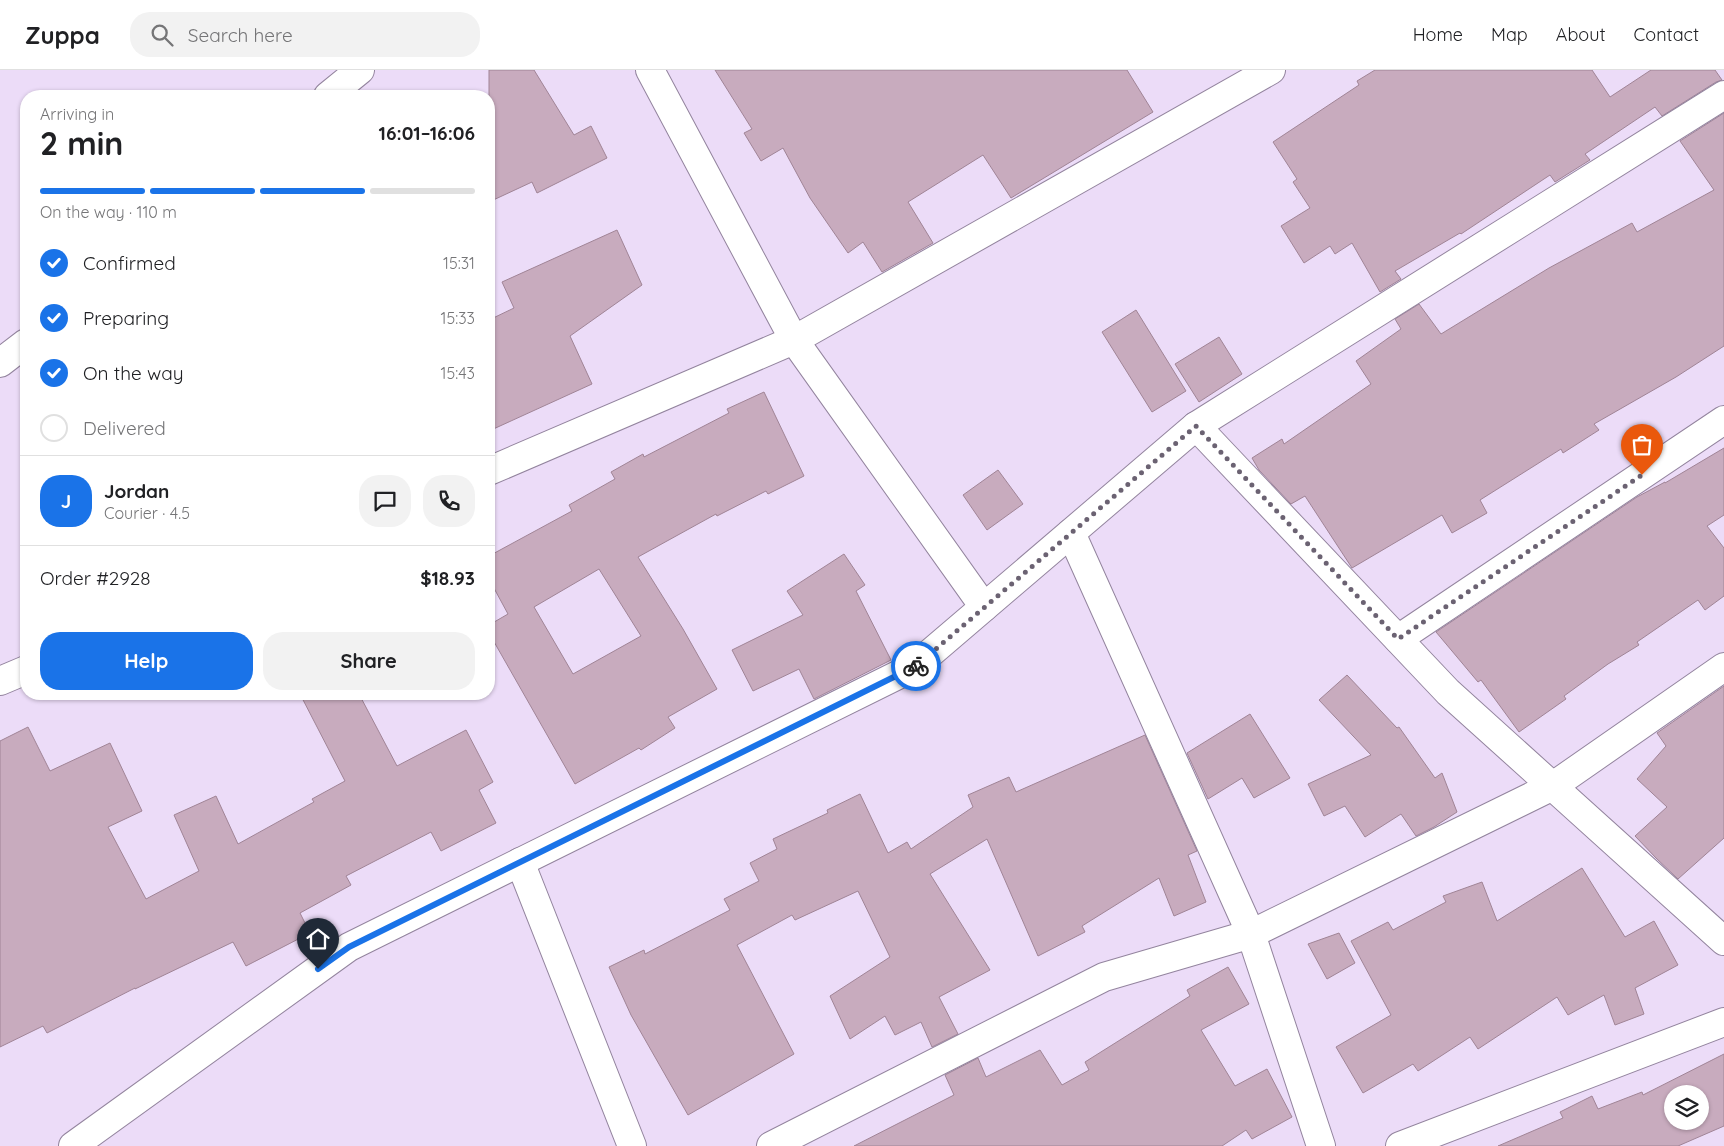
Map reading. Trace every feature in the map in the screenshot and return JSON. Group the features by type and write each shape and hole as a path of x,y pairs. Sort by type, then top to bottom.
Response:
{"street":[{"path":"335,90 360,70"},
{"path":"650,70 794,340 984,607"},
{"path":"495,468 794,340 1271,70"},
{"path":"72,1146 349,947 914,667 1196,426 1724,95"},
{"path":"0,363 20,348"},
{"path":"1398,639 1724,420"},
{"path":"1196,426 1448,692 1724,941"},
{"path":"1071,533 1251,934 1321,1146"},
{"path":"771,1146 1104,977 1251,934 1553,786 1724,667"},
{"path":"0,681 20,673"},
{"path":"520,862 632,1146"},
{"path":"1400,1146 1724,1022"}],"building":[{"path":"489,70 534,70 574,135 591,126 607,158 537,193 532,182 495,199 495,90 489,90"},
{"path":"715,70 1127,70 1153,112 1011,198 983,155 908,202 933,243 882,272 863,242 848,253 810,198 783,148 761,161 744,133 752,129"},
{"path":"1375,70 1592,70 1610,97 1651,70 1715,70 1722,80 1662,116 1655,107 1585,154 1590,160 1555,182 1550,175 1461,234 1395,271 1401,279 1380,292 1352,243 1335,254 1330,246 1304,263 1281,226 1310,208 1293,182 1297,179 1273,142 1359,85 1357,81"},
{"path":"1724,113 1724,346 1676,377 1594,424 1599,430 1563,453 1561,449 1480,500 1487,513 1452,533 1442,515 1352,568 1305,496 1291,504 1259,470 1252,458 1282,439 1284,444 1371,384 1356,361 1401,329 1395,319 1419,304 1441,334 1549,268 1632,223 1637,232 1714,190 1680,141"},
{"path":"617,230 642,285 570,336 592,384 495,428 495,317 514,308 502,282"},
{"path":"1136,310 1186,391 1152,412 1102,332"},
{"path":"1219,337 1242,374 1199,402 1175,364"},
{"path":"764,392 804,476 768,494 766,491 717,516 716,514 638,557 683,629 717,689 668,717 675,728 641,750 639,748 575,784 495,644 495,622 508,614 495,590 495,553 572,511 569,505 615,479 611,472 643,454 644,457 729,413 727,409","holes":["599,569 641,636 573,674 534,607"]},
{"path":"1724,448 1724,515 1707,526 1724,548 1724,596 1705,610 1698,600 1637,642 1639,645 1608,664 1564,696 1566,699 1519,732 1481,680 1478,682 1436,632 1637,497 1665,483"},
{"path":"998,470 1023,504 987,530 963,495"},
{"path":"844,554 865,585 856,591 891,660 814,699 799,669 753,691 732,650 803,615 787,591"},
{"path":"1347,675 1397,728 1399,727 1435,778 1442,773 1457,812 1416,836 1401,814 1365,837 1345,806 1324,816 1308,784 1371,755 1319,700"},
{"path":"1724,686 1724,838 1678,879 1635,836 1667,807 1637,779 1666,746 1657,733"},
{"path":"303,700 362,700 397,766 466,730 493,782 479,790 496,823 441,851 431,832 346,876 351,885 300,913 310,933 246,966 233,942 135,988 47,1033 43,1026 0,1047 0,741 28,727 50,771 110,743 142,811 108,827 146,899 199,871 174,815 216,796 238,844 314,802 312,799 345,781"},
{"path":"1250,714 1290,778 1254,798 1242,778 1208,799 1187,753"},
{"path":"1145,735 1197,851 1188,855 1206,902 1174,916 1159,878 1082,926 1085,932 1038,956 987,839 930,874 990,970 939,997 958,1034 932,1047 921,1022 895,1035 885,1016 850,1039 830,996 890,957 858,891 795,920 792,915 737,945 794,1054 688,1115 631,1015 609,967 644,950 645,954 730,910 724,899 759,881 750,863 777,849 773,839 828,813 827,810 860,794 888,853 907,842 911,849 973,807 968,795 1009,777 1016,792"},
{"path":"1582,868 1625,937 1654,921 1678,965 1635,988 1644,1014 1615,1025 1604,995 1568,1015 1557,997 1478,1049 1470,1037 1418,1071 1413,1064 1363,1093 1336,1047 1391,1015 1351,941 1388,922 1393,930 1446,902 1443,896 1482,882 1497,921"},
{"path":"1339,933 1355,963 1327,979 1308,944"},
{"path":"1228,967 1249,1004 1201,1030 1235,1086 1267,1069 1292,1117 1252,1139 1246,1130 1222,1146 854,1146 954,1095 945,1075 978,1058 986,1077 1040,1050 1062,1085 1089,1070 1085,1062 1190,996 1187,990"},
{"path":"1724,1054 1724,1126 1678,1146 1498,1146 1563,1118 1560,1112 1592,1096 1598,1109 1642,1092 1643,1095"}],"way so far":[{"path":"916,666 1196,426 1398,639 1642,475"}],"route":[{"path":"318,969 349,947 916,666"}]}
